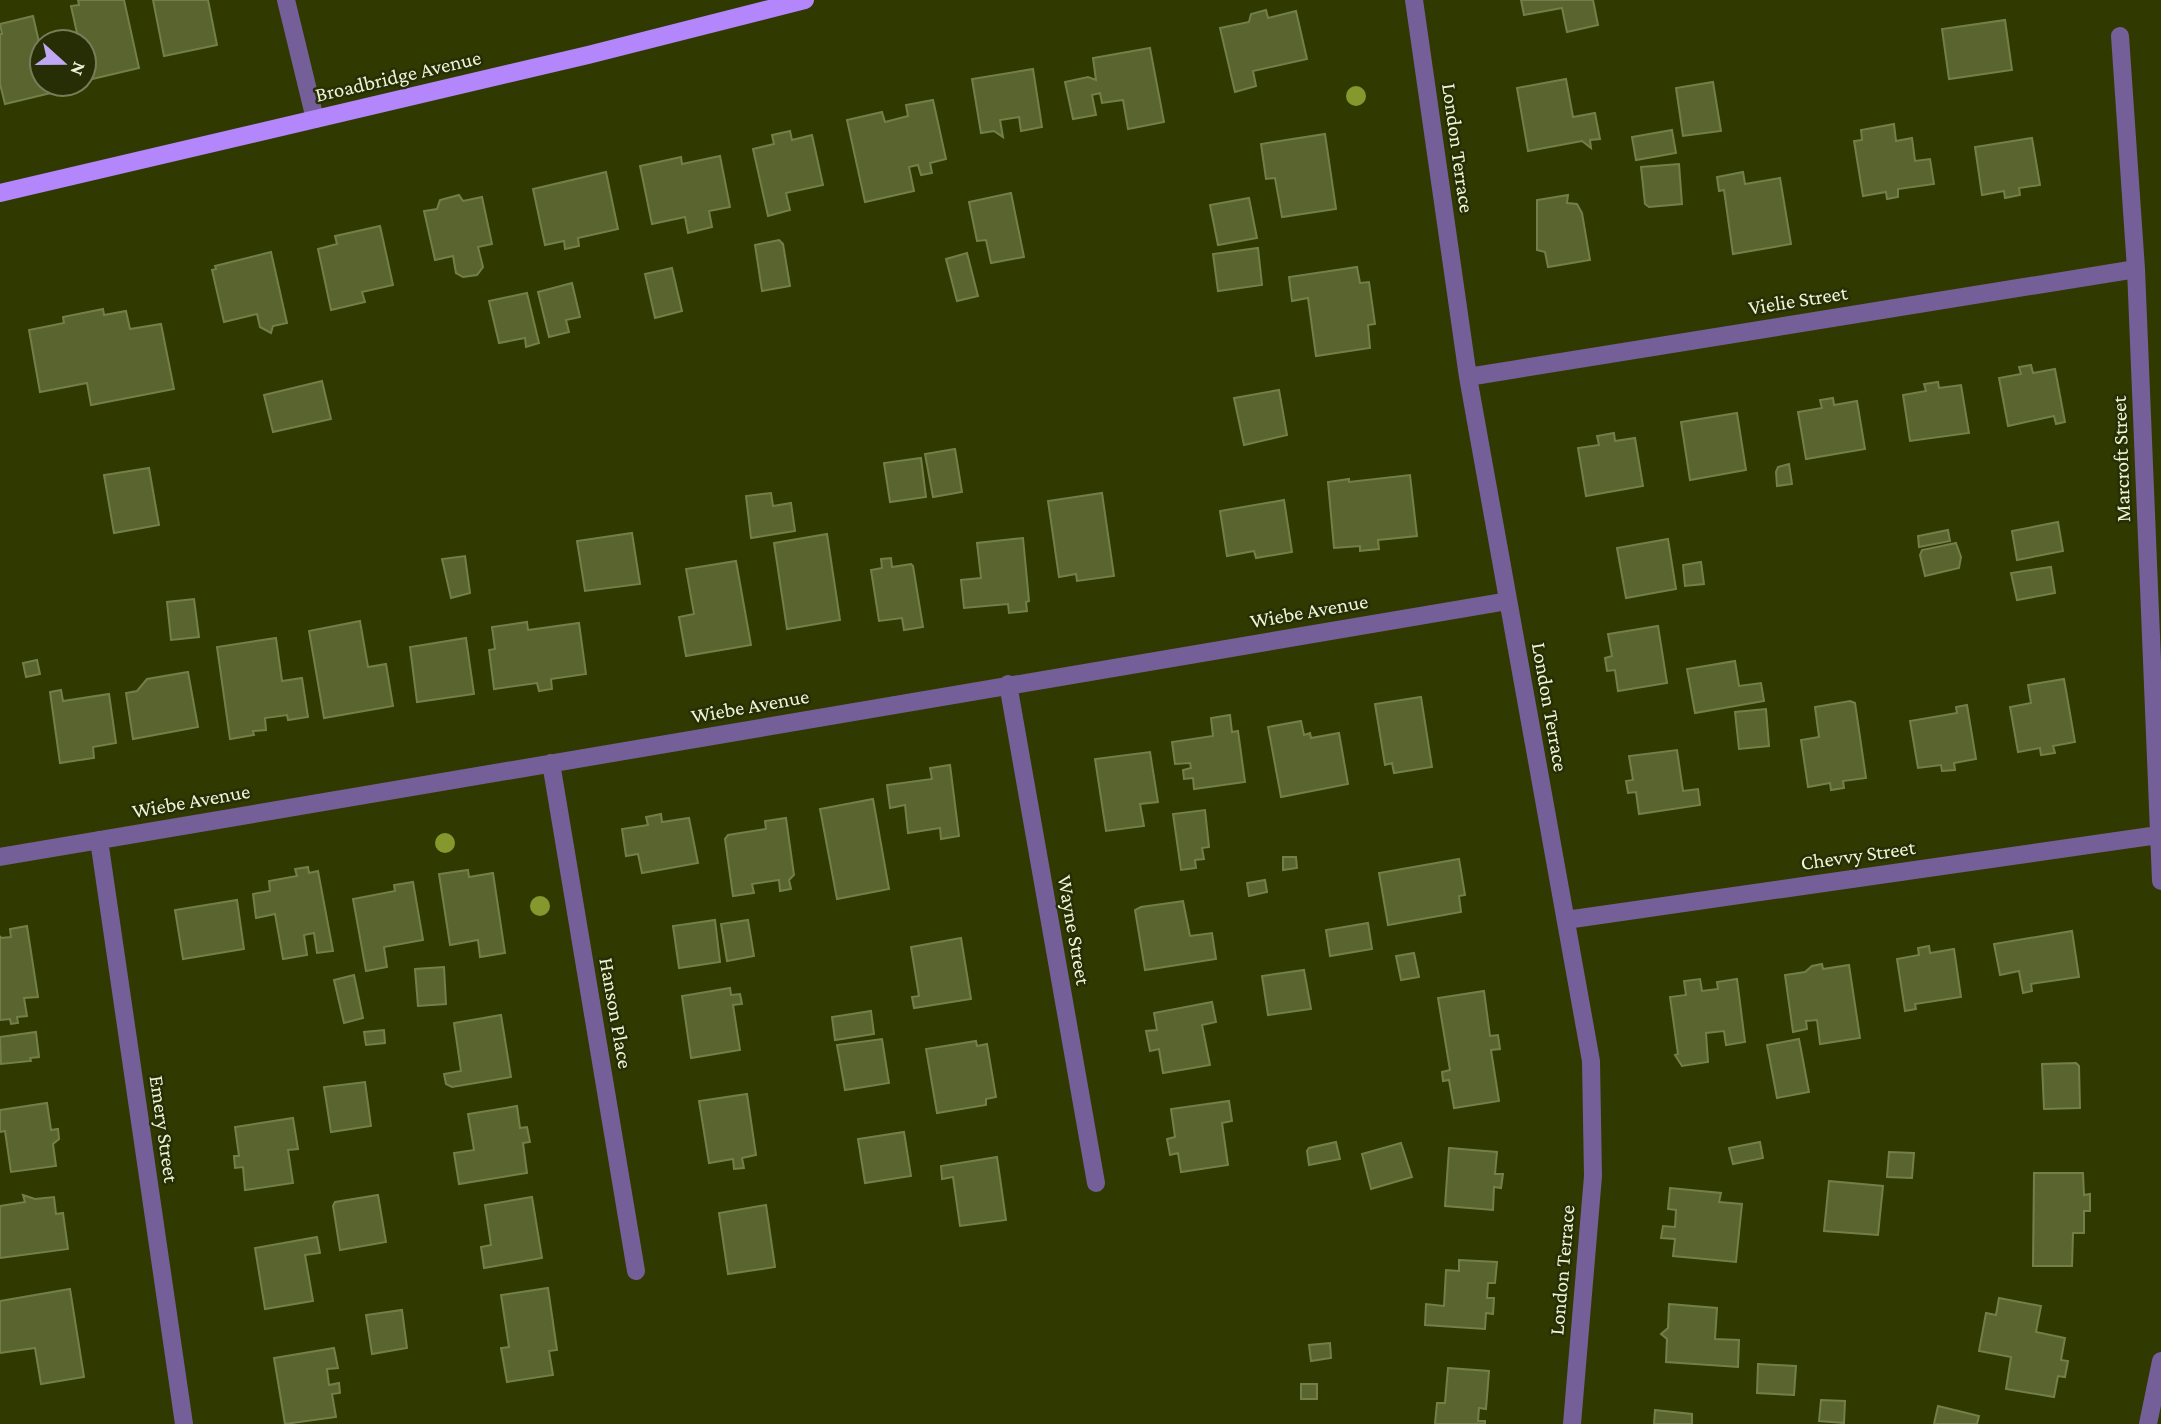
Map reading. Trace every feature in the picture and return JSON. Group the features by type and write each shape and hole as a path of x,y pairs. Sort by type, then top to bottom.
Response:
{"main road":[{"name":"Broadbridge Avenue","path":"0,192 805,0"}],"street":[{"path":"286,0 315,119"},
{"name":"London Terrace","path":"1414,0 1468,377 1591,1060 1593,1175 1572,1424"},
{"name":"Marcroft Street","path":"2120,36 2136,269 2161,880"},
{"name":"Vielie Street","path":"1468,377 2136,269"},
{"name":"Wiebe Avenue","path":"0,857 1508,601"},
{"name":"Wayne Street","path":"1008,684 1096,1183"},
{"name":"Hanson Place","path":"551,763 636,1271"},
{"name":"Chevvy Street","path":"1566,920 2158,835"},
{"name":"Emery Street","path":"99,840 184,1424"},
{"path":"2148,1424 2161,1362"}],"building":[{"path":"78,0 124,0 139,68 98,78 98,28 76,28 71,6 79,5"},
{"path":"153,0 208,0 217,45 164,56"},
{"path":"1521,0 1593,0 1598,25 1567,32 1562,8 1524,15"},
{"path":"1266,10 1268,18 1296,11 1307,59 1253,71 1256,86 1235,92 1220,28 1249,22 1251,14"},
{"path":"33,16 36,28 28,28 30,98 5,104 0,84 0,24"},
{"path":"2005,20 2012,70 1949,79 1942,29"},
{"path":"1150,48 1164,122 1128,129 1123,100 1102,103 1100,93 1092,95 1096,115 1073,119 1065,82 1088,77 1096,80 1093,58"},
{"path":"1033,69 1042,127 1021,131 1019,117 1000,120 1003,137 994,131 981,133 972,79"},
{"path":"1566,79 1573,117 1595,113 1600,139 1590,140 1591,148 1582,141 1528,151 1517,88"},
{"path":"1713,82 1721,131 1683,136 1676,88"},
{"path":"933,100 946,159 930,163 932,173 921,175 918,165 909,167 914,191 865,202 847,120 882,112 885,122 908,116 906,105"},
{"path":"1894,124 1896,141 1912,138 1915,161 1930,159 1934,184 1898,189 1898,197 1887,199 1886,192 1863,196 1854,141 1862,140 1861,130"},
{"path":"1672,130 1676,153 1636,160 1632,137"},
{"path":"790,131 792,140 812,135 823,185 786,193 790,210 768,216 753,149 774,144 772,135"},
{"path":"1325,134 1336,209 1282,217 1275,178 1266,179 1261,144"},
{"path":"2032,138 2040,185 2019,188 2020,195 2005,198 2004,191 1982,195 1975,147"},
{"path":"720,156 730,207 709,211 712,227 688,233 685,217 652,224 640,166 681,157 682,164"},
{"path":"1679,164 1682,204 1649,207 1645,204 1641,167"},
{"path":"606,172 618,229 578,238 579,246 565,249 564,241 545,245 533,189"},
{"path":"1743,172 1745,184 1780,178 1791,244 1733,254 1724,190 1719,191 1717,177"},
{"path":"1011,193 1024,257 991,263 986,240 977,241 969,202"},
{"path":"459,195 463,201 482,197 492,244 478,247 483,267 477,275 463,277 456,273 453,256 435,260 424,211 437,209 440,200"},
{"path":"1568,195 1567,203 1577,204 1582,213 1590,260 1548,267 1545,252 1537,250 1537,200"},
{"path":"1249,198 1257,238 1218,245 1210,205"},
{"path":"380,226 393,285 362,292 365,302 331,310 318,249 337,244 335,236"},
{"path":"779,240 783,244 790,286 762,291 755,245"},
{"path":"1258,248 1262,285 1218,291 1213,254"},
{"path":"271,252 287,323 273,326 271,333 260,327 257,314 224,322 212,270 216,269 215,266"},
{"path":"967,253 978,296 957,301 946,259"},
{"path":"1357,267 1360,283 1369,282 1375,324 1368,325 1370,348 1316,356 1308,298 1292,301 1289,277"},
{"path":"672,268 682,311 655,318 645,274"},
{"path":"572,283 580,317 566,320 569,332 549,337 538,292"},
{"path":"527,293 539,343 526,347 525,338 499,343 489,301"},
{"path":"103,309 104,315 126,311 130,329 161,324 174,389 91,405 87,383 40,392 29,330 64,323 63,317"},
{"path":"2031,365 2033,373 2055,369 2065,422 2056,424 2054,416 2008,426 1999,378 2021,374 2019,367"},
{"path":"322,381 331,419 273,432 264,395"},
{"path":"1938,382 1939,388 1961,385 1969,433 1910,441 1903,395 1926,391 1924,384"},
{"path":"1279,390 1287,435 1244,445 1234,398"},
{"path":"1833,398 1834,405 1857,401 1865,449 1806,459 1798,412 1822,408 1820,400"},
{"path":"1737,413 1746,470 1690,480 1681,422"},
{"path":"1614,433 1615,441 1635,438 1643,486 1586,496 1578,448 1599,445 1597,436"},
{"path":"955,449 962,492 933,497 925,454"},
{"path":"921,458 926,497 890,502 884,463"},
{"path":"1789,464 1792,484 1777,486 1778,467"},
{"path":"149,468 159,525 114,533 104,475"},
{"path":"1410,475 1417,536 1378,540 1379,549 1360,551 1360,546 1334,548 1328,482"},
{"path":"771,493 773,506 791,503 795,531 751,538 746,496"},
{"path":"1102,493 1114,576 1077,581 1076,574 1059,577 1048,501"},
{"path":"1284,500 1292,552 1256,558 1254,551 1227,556 1220,511"},
{"path":"2058,522 2063,551 2017,560 2012,531"},
{"path":"1948,530 1950,541 1919,547 1918,536"},
{"path":"632,533 640,584 585,591 577,541"},
{"path":"827,534 840,620 787,629 774,543"},
{"path":"1023,538 1029,601 1026,602 1027,611 1009,613 1008,604 964,608 961,580 981,578 977,543"},
{"path":"1668,539 1676,589 1626,598 1617,548"},
{"path":"1956,543 1961,557 1959,568 1925,576 1920,555 1922,550"},
{"path":"465,556 470,593 451,598 442,559"},
{"path":"891,558 892,567 913,566 923,627 904,630 902,618 879,621 871,570 882,568 881,559"},
{"path":"736,561 751,645 686,656 679,617 694,614 686,569"},
{"path":"1701,562 1704,584 1685,586 1683,565"},
{"path":"2051,567 2055,593 2017,600 2011,573"},
{"path":"194,599 199,637 171,640 167,602"},
{"path":"360,621 368,667 386,664 393,706 324,718 309,631"},
{"path":"527,622 528,630 579,623 586,674 551,679 552,689 539,691 537,683 494,689 489,650 495,649 492,627"},
{"path":"1658,626 1667,683 1618,691 1615,670 1607,671 1605,658 1612,656 1608,634"},
{"path":"276,638 282,681 302,678 308,717 288,720 287,715 265,718 266,730 253,731 254,735 230,739 217,647"},
{"path":"466,638 474,694 417,702 410,647"},
{"path":"37,660 40,674 26,677 23,663"},
{"path":"1735,661 1739,686 1761,683 1764,701 1695,713 1687,669"},
{"path":"188,672 198,727 133,739 126,693 137,691 147,679"},
{"path":"2064,679 2075,742 2053,746 2055,753 2041,755 2040,748 2018,752 2010,707 2031,703 2028,685"},
{"path":"61,690 63,701 109,694 116,743 93,747 94,758 60,763 50,692"},
{"path":"1421,697 1432,767 1394,773 1392,763 1385,765 1375,704"},
{"path":"1850,701 1855,703 1866,778 1843,781 1844,788 1831,790 1830,783 1808,787 1801,740 1819,737 1815,707"},
{"path":"1967,705 1976,759 1954,763 1955,770 1942,771 1941,765 1918,768 1910,721 1957,713 1956,707"},
{"path":"1766,709 1769,746 1739,749 1735,712"},
{"path":"1230,715 1232,732 1238,731 1245,782 1194,789 1193,778 1184,779 1183,770 1191,768 1190,763 1175,764 1172,742 1213,736 1211,718"},
{"path":"1301,721 1304,735 1310,733 1311,738 1339,733 1348,784 1281,797 1268,727"},
{"path":"1677,750 1683,791 1698,789 1700,805 1639,814 1636,792 1628,793 1626,781 1633,780 1629,756"},
{"path":"1150,752 1158,802 1140,804 1144,826 1106,831 1095,759"},
{"path":"950,765 959,836 941,839 940,828 908,833 905,805 890,808 887,785 932,779 930,768"},
{"path":"873,799 889,889 837,899 820,809"},
{"path":"1205,810 1209,847 1202,848 1204,859 1195,860 1196,868 1181,870 1173,814"},
{"path":"661,814 662,822 689,818 698,863 642,873 638,854 626,856 622,829 648,825 646,817"},
{"path":"786,818 794,875 789,880 791,889 780,891 779,880 752,884 754,893 733,896 725,839 728,835 766,829 765,821"},
{"path":"1283,857 1296,857 1297,868 1283,870"},
{"path":"1459,859 1465,895 1459,896 1461,912 1388,925 1379,873"},
{"path":"308,867 309,873 318,871 333,951 317,953 314,933 304,935 307,955 283,959 275,914 256,918 253,894 270,891 269,881 297,876 295,869"},
{"path":"468,870 469,877 493,873 505,953 480,957 478,940 450,945 439,874"},
{"path":"1265,880 1267,892 1249,896 1247,883"},
{"path":"413,882 423,940 384,947 387,967 366,971 353,899 395,891 394,885"},
{"path":"237,900 244,949 183,959 175,910"},
{"path":"1183,901 1190,936 1212,933 1216,959 1145,970 1135,910"},
{"path":"715,920 720,962 679,968 673,926"},
{"path":"748,920 754,956 727,961 721,924"},
{"path":"1368,923 1372,949 1330,956 1326,930"},
{"path":"27,926 38,997 24,998 27,1016 17,1017 18,1023 11,1024 10,1019 0,1020 0,936 11,937 10,929"},
{"path":"2072,931 2079,977 2031,984 2032,991 2023,993 2019,971 2000,975 1994,944"},
{"path":"961,938 971,999 914,1008 912,997 919,996 911,947"},
{"path":"1929,946 1930,953 1954,949 1961,997 1915,1004 1916,1009 1905,1011 1897,959 1919,955 1918,948"},
{"path":"1414,953 1419,977 1401,980 1396,956"},
{"path":"1822,964 1823,969 1849,965 1860,1038 1820,1044 1817,1020 1806,1021 1807,1029 1793,1032 1785,975 1805,972 1812,966"},
{"path":"444,967 446,1004 418,1006 415,969"},
{"path":"1304,970 1311,1009 1268,1015 1262,976"},
{"path":"354,975 363,1018 344,1023 334,980"},
{"path":"1700,979 1702,991 1718,989 1717,982 1737,979 1745,1042 1726,1045 1724,1031 1706,1033 1708,1062 1682,1066 1675,1055 1678,1054 1670,997 1686,995 1684,981"},
{"path":"730,988 731,995 740,994 742,1004 733,1005 740,1050 691,1058 682,996"},
{"path":"1484,991 1490,1036 1498,1035 1500,1049 1491,1050 1499,1101 1454,1108 1449,1080 1443,1081 1442,1072 1450,1070 1438,998"},
{"path":"1212,1002 1216,1022 1202,1025 1210,1065 1163,1073 1159,1049 1150,1051 1146,1031 1157,1030 1154,1013"},
{"path":"871,1011 874,1034 835,1040 832,1017"},
{"path":"501,1015 511,1077 452,1087 446,1084 444,1074 461,1071 454,1023"},
{"path":"384,1030 385,1043 366,1045 364,1032"},
{"path":"36,1032 39,1057 30,1058 31,1061 1,1064 0,1037"},
{"path":"882,1039 889,1083 845,1090 837,1045"},
{"path":"1799,1039 1809,1092 1777,1098 1767,1045"},
{"path":"976,1041 977,1046 987,1044 996,1097 986,1099 986,1105 937,1113 926,1049"},
{"path":"2076,1063 2079,1066 2080,1108 2044,1109 2042,1064"},
{"path":"365,1082 371,1126 331,1132 324,1087"},
{"path":"747,1094 756,1155 742,1158 744,1168 734,1169 733,1159 709,1163 699,1101"},
{"path":"1229,1101 1232,1121 1222,1123 1228,1165 1181,1172 1178,1153 1170,1155 1167,1139 1175,1137 1171,1109"},
{"path":"47,1103 51,1130 58,1129 59,1139 53,1144 56,1166 11,1172 5,1131 0,1132 0,1110"},
{"path":"517,1106 520,1128 527,1127 530,1142 523,1143 527,1173 459,1184 454,1153 474,1150 468,1114"},
{"path":"293,1118 298,1149 288,1150 293,1183 245,1190 243,1167 235,1168 234,1156 239,1156 235,1127"},
{"path":"904,1132 911,1176 865,1183 858,1139"},
{"path":"1336,1142 1340,1159 1309,1165 1309,1148"},
{"path":"1760,1142 1763,1158 1733,1164 1729,1148"},
{"path":"1401,1143 1412,1177 1371,1189 1362,1154"},
{"path":"1449,1148 1497,1152 1495,1174 1503,1174 1501,1188 1494,1187 1493,1210 1445,1206"},
{"path":"1889,1152 1914,1153 1912,1178 1887,1177"},
{"path":"997,1157 1006,1220 960,1226 953,1177 942,1179 941,1166"},
{"path":"2034,1173 2083,1173 2084,1195 2090,1194 2090,1211 2084,1211 2084,1233 2073,1233 2072,1266 2033,1266"},
{"path":"1829,1181 1883,1186 1878,1235 1824,1231"},
{"path":"1670,1188 1721,1193 1719,1202 1742,1204 1736,1262 1673,1256 1675,1239 1661,1238 1663,1226 1675,1227 1676,1210 1668,1209"},
{"path":"23,1195 35,1199 54,1197 56,1214 63,1213 68,1249 0,1258 0,1206 25,1202"},
{"path":"378,1195 386,1242 340,1250 333,1206 335,1202"},
{"path":"532,1197 542,1258 484,1268 481,1247 491,1245 485,1205"},
{"path":"766,1205 775,1267 728,1274 719,1213"},
{"path":"317,1237 320,1253 305,1255 313,1301 265,1309 255,1248"},
{"path":"1459,1260 1497,1262 1495,1283 1488,1283 1487,1298 1494,1298 1493,1314 1486,1313 1485,1329 1425,1325 1426,1304 1444,1306 1446,1270 1459,1271"},
{"path":"548,1288 557,1350 549,1351 553,1375 507,1382 501,1348 509,1347 501,1295"},
{"path":"70,1289 84,1377 41,1384 35,1348 0,1353 0,1301"},
{"path":"1999,1298 2041,1306 2036,1332 2065,1338 2061,1360 2068,1361 2065,1377 2058,1376 2054,1397 2006,1389 2011,1357 1979,1351 1986,1313 1996,1315"},
{"path":"1669,1304 1717,1308 1715,1339 1739,1340 1738,1367 1666,1362 1667,1339 1661,1334 1668,1328"},
{"path":"402,1310 407,1348 372,1354 366,1315"},
{"path":"1330,1343 1331,1358 1311,1361 1309,1345"},
{"path":"334,1348 338,1368 327,1369 329,1385 339,1383 340,1393 332,1394 336,1417 285,1424 274,1358"},
{"path":"1758,1364 1796,1366 1794,1395 1757,1393"},
{"path":"1448,1368 1489,1371 1486,1409 1479,1408 1478,1421 1485,1421 1485,1424 1435,1424 1437,1403 1445,1403"},
{"path":"1301,1384 1317,1384 1317,1399 1301,1399"},
{"path":"1821,1400 1845,1401 1844,1423 1819,1421"},
{"path":"1938,1406 1979,1416 1977,1424 1934,1424"},
{"path":"1655,1410 1692,1414 1692,1424 1654,1424"}]}
